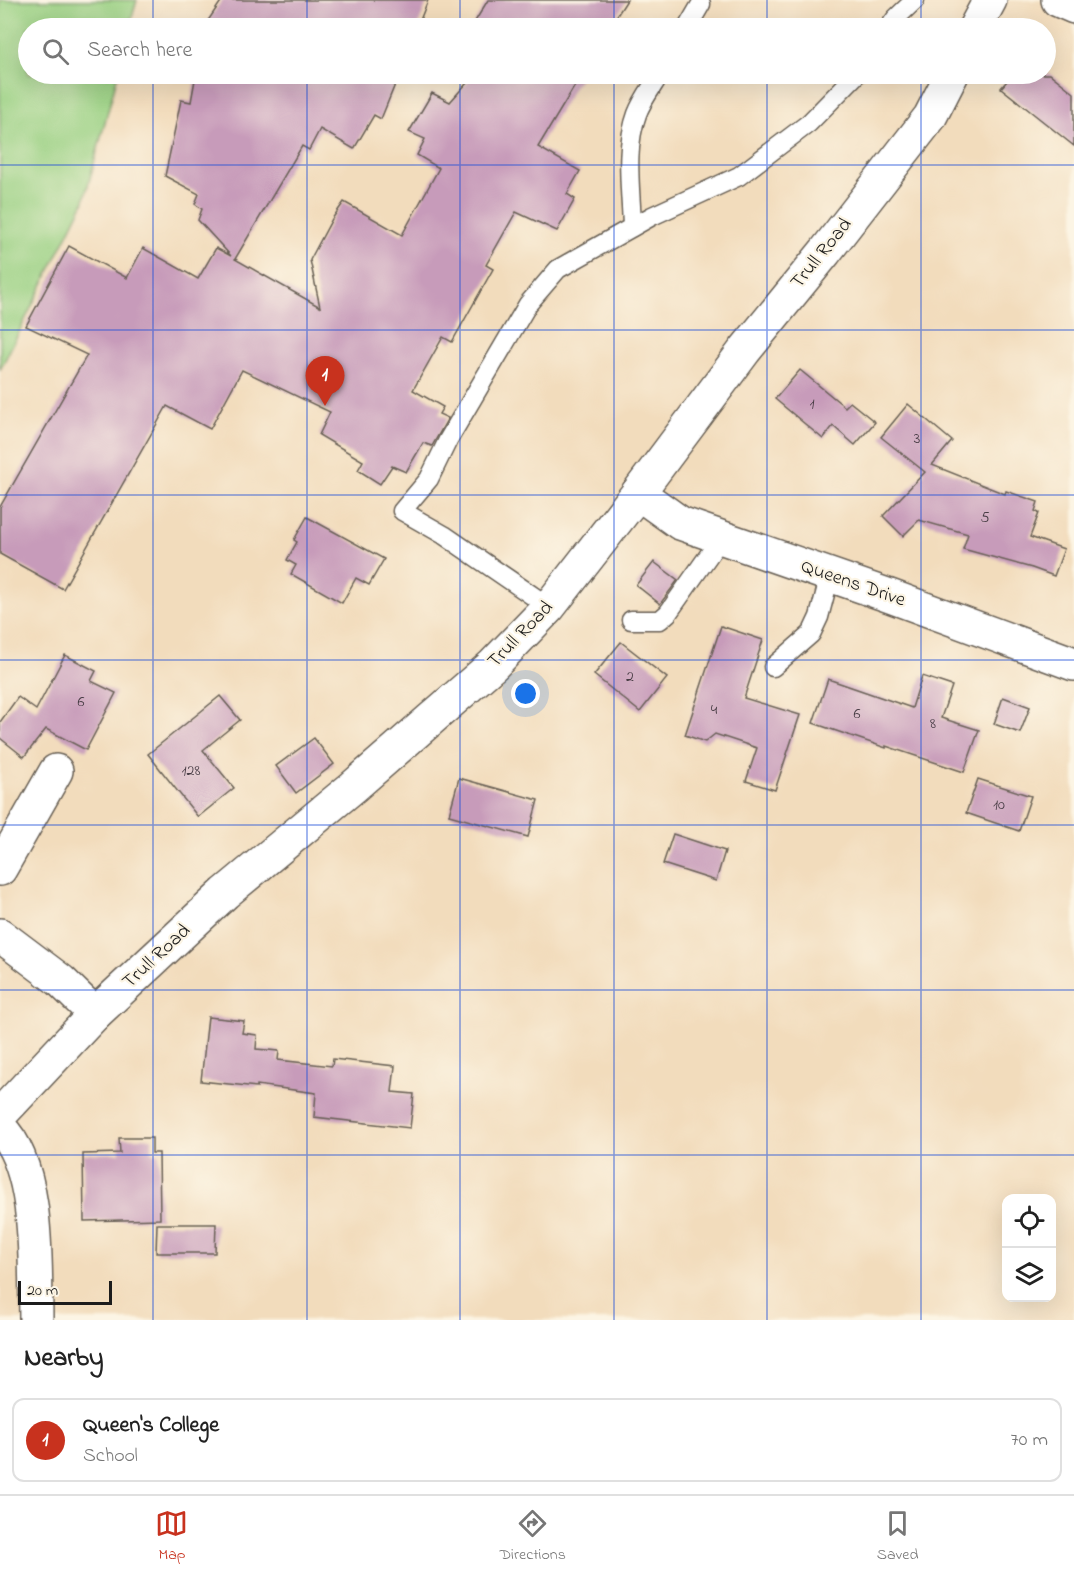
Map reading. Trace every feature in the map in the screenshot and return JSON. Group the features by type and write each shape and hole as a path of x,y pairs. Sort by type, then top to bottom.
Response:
{"street":[{"path":"980,18 990,0"},
{"path":"1058,0 1074,7"},
{"name":"Trull Road","path":"0,1115 95,1014 225,893 353,787 493,665 549,607 745,350 930,117 947,84"},
{"name":"Queens Drive","path":"638,493 680,523 1074,664"},
{"path":"0,869 56,771"},
{"path":"0,935 61,981 95,1014"},
{"path":"0,1128 18,1152 29,1190 36,1320"}],"lane":[{"path":"896,18 915,0"},
{"path":"693,18 701,4"},
{"path":"632,227 629,156 632,134 637,113 654,84"},
{"path":"549,607 444,535 402,512 429,479 448,440 528,304 558,269 652,216 739,176 809,123 847,84"},
{"path":"631,620 660,620 668,613 721,538"},
{"path":"773,667 811,633 819,617 830,575"}],"green space":[{"path":"0,0 137,0 132,18 18,18 18,84 115,84 83,204 0,370"}],"building":[{"path":"222,0 428,0 421,18 210,18"},
{"path":"488,0 627,0 615,18 477,18"},
{"path":"1056,79 1074,93 1074,146 1001,88 1004,84 1056,84"},
{"path":"194,84 395,84 381,119 374,115 354,149 320,129 309,150 302,146 235,259 320,307 310,260 344,202 402,235 439,168 417,155 425,139 409,132 432,93 450,102 466,84 576,84 538,147 580,171 567,194 575,199 557,231 516,212 486,265 493,269 452,342 443,337 413,390 443,407 439,414 448,418 432,446 423,443 406,472 392,466 380,484 358,470 363,461 319,435 330,412 242,370 210,429 167,406 63,589 0,554 0,507 87,355 26,326 69,246 127,278 143,248 198,279 216,248 231,256 198,220 202,209 195,204 199,194 165,176 181,100 191,102"},
{"path":"800,370 845,407 850,402 875,422 855,445 833,426 823,439 775,399"},
{"path":"908,404 952,441 932,465 1005,494 1006,491 1038,502 1035,511 1039,513 1030,537 1064,549 1054,576 963,549 968,534 919,520 903,536 883,516 925,472 881,437"},
{"path":"307,517 384,559 369,585 356,578 342,603 291,574 296,565 287,560 297,542 294,540"},
{"path":"654,562 678,580 660,604 636,585"},
{"path":"721,626 763,640 744,698 800,715 775,790 746,781 757,748 715,734 705,742 685,735"},
{"path":"621,642 667,678 640,712 594,675"},
{"path":"65,655 96,671 91,681 116,693 86,750 46,729 24,757 0,738 0,722 18,697 36,710"},
{"path":"922,676 952,686 941,718 979,730 964,772 813,723 828,679 912,708"},
{"path":"220,696 240,720 203,750 234,788 198,817 148,754"},
{"path":"1003,697 1030,707 1020,733 994,724"},
{"path":"314,738 334,764 296,793 276,766"},
{"path":"459,778 538,800 528,837 449,815"},
{"path":"978,779 1031,796 1019,831 966,813"},
{"path":"673,834 725,851 716,881 663,864"},
{"path":"208,1017 244,1021 242,1033 257,1035 256,1049 279,1051 278,1060 332,1066 333,1059 395,1066 392,1092 414,1094 410,1128 314,1117 316,1093 257,1085 257,1087 201,1081"},
{"path":"119,1138 152,1138 152,1153 159,1153 160,1219 84,1221 83,1154 120,1153"},
{"path":"157,1224 216,1224 215,1253 156,1253"}],"place":[{"name":"Queen's College","path":"325,406"}]}
